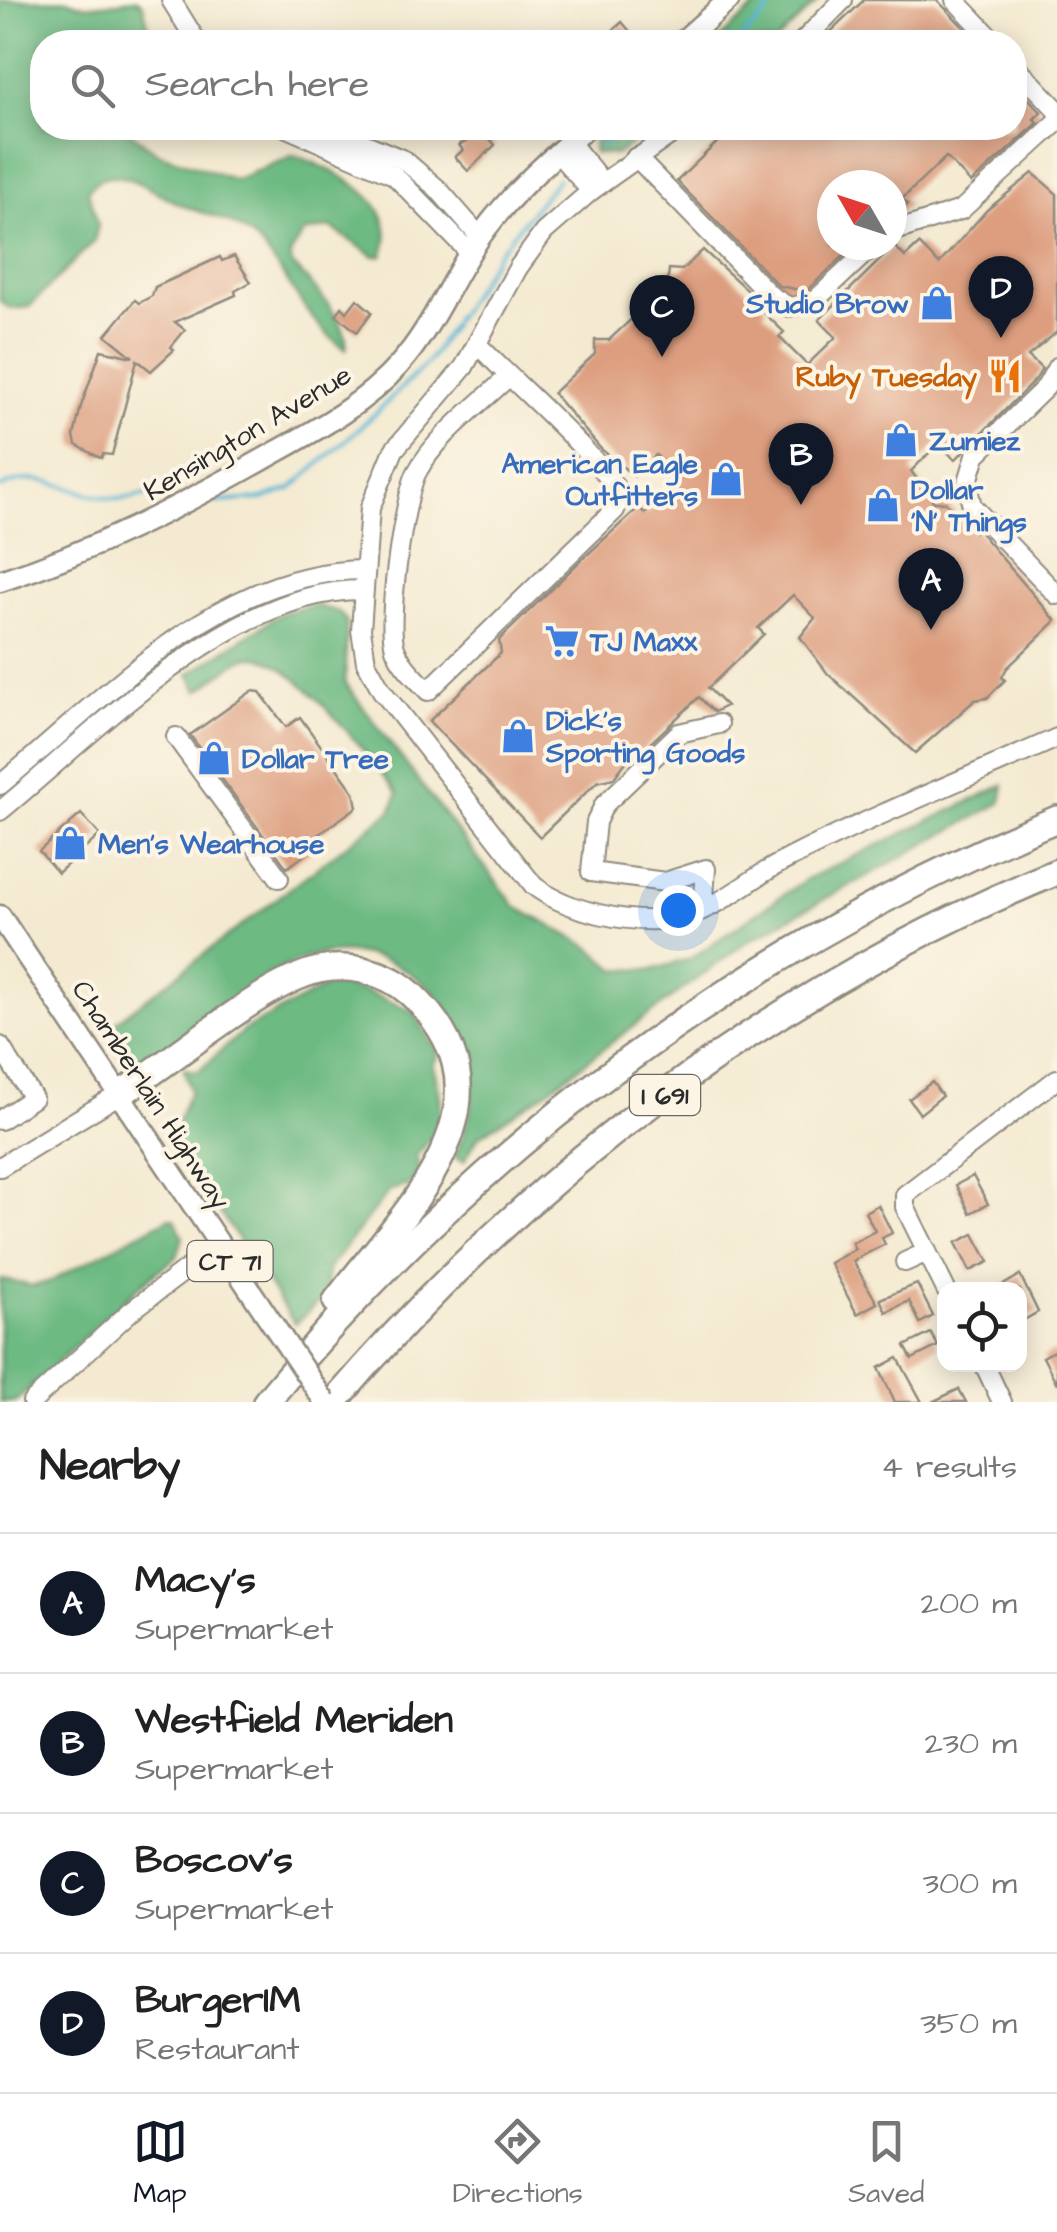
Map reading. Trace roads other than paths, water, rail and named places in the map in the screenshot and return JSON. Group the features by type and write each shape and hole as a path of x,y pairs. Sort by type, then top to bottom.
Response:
{"highway":[{"name":"I 691","path":"271,1397 444,1211 532,1133 634,1052 844,922 1057,819"},
{"name":"I 691","path":"334,1402 506,1224 680,1083 834,982 952,919 1057,872"},
{"path":"118,1095 276,989 320,970 360,970 389,979 424,1007 443,1034 455,1070 458,1101 445,1154 418,1196 291,1360 271,1397"}],"main road":[{"path":"695,30 729,0"},
{"name":"Kensington Avenue","path":"0,581 126,535 332,420 378,386 417,344 475,245 509,200 571,141"},
{"name":"Chamberlain Highway","path":"0,916 325,1402"}],"street":[{"path":"171,0 190,30"},
{"path":"814,30 843,0"},
{"path":"955,0 984,30"},
{"path":"1027,78 1057,110"},
{"path":"907,227 961,210 1057,122"},
{"path":"314,140 394,175 475,245"},
{"path":"356,140 404,160 438,189 475,245"},
{"path":"662,140 596,187 532,248 450,388 408,432 383,469 370,508 364,570 362,648 372,678 534,886 565,906 671,919 702,910 802,852 1057,738"},
{"path":"571,141 596,187"},
{"path":"636,157 771,296 789,307 812,302 858,260"},
{"path":"478,344 614,484 618,504 428,691 402,662 392,628 407,498 418,471 435,448 509,376"},
{"path":"1057,368 1046,387 976,455 967,485 976,510 1057,595"},
{"path":"0,784 213,613 285,579 364,570"},
{"path":"0,811 224,632 313,592 363,590"},
{"path":"702,910 706,869 665,882 591,872 596,822 604,806 679,732 719,724"},
{"path":"176,737 278,878"},
{"path":"0,1046 33,1098 0,1120"},
{"path":"942,1282 905,1206 905,1195 1057,1079"},
{"path":"0,1167 118,1095"},
{"path":"32,1402 131,1311 219,1246"},
{"path":"905,1262 927,1252"},
{"path":"988,1372 1002,1402"}],"waterway":[{"path":"750,30 779,0"},
{"path":"601,147 609,140"},
{"path":"215,502 262,499 291,489 375,414 428,362 497,254 558,179"},
{"path":"0,488 30,480 104,498 152,493"}],"place":[{"name":"Studio Brow","path":"937,303"},
{"name":"BurgerIM","path":"1001,338"},
{"name":"Boscov's","path":"662,357"},
{"name":"Ruby Tuesday","path":"1005,376"},
{"name":"Zumiez","path":"901,440"},
{"name":"American Eagle Outfitters","path":"726,479"},
{"name":"Westfield Meriden","path":"801,505"},
{"name":"Dollar 'N' Things","path":"883,505"},
{"name":"Macy's","path":"931,630"},
{"name":"TJ Maxx","path":"562,641"},
{"name":"Dick's Sporting Goods","path":"518,736"},
{"name":"Dollar Tree","path":"214,758"},
{"name":"Men's Wearhouse","path":"70,843"}]}
